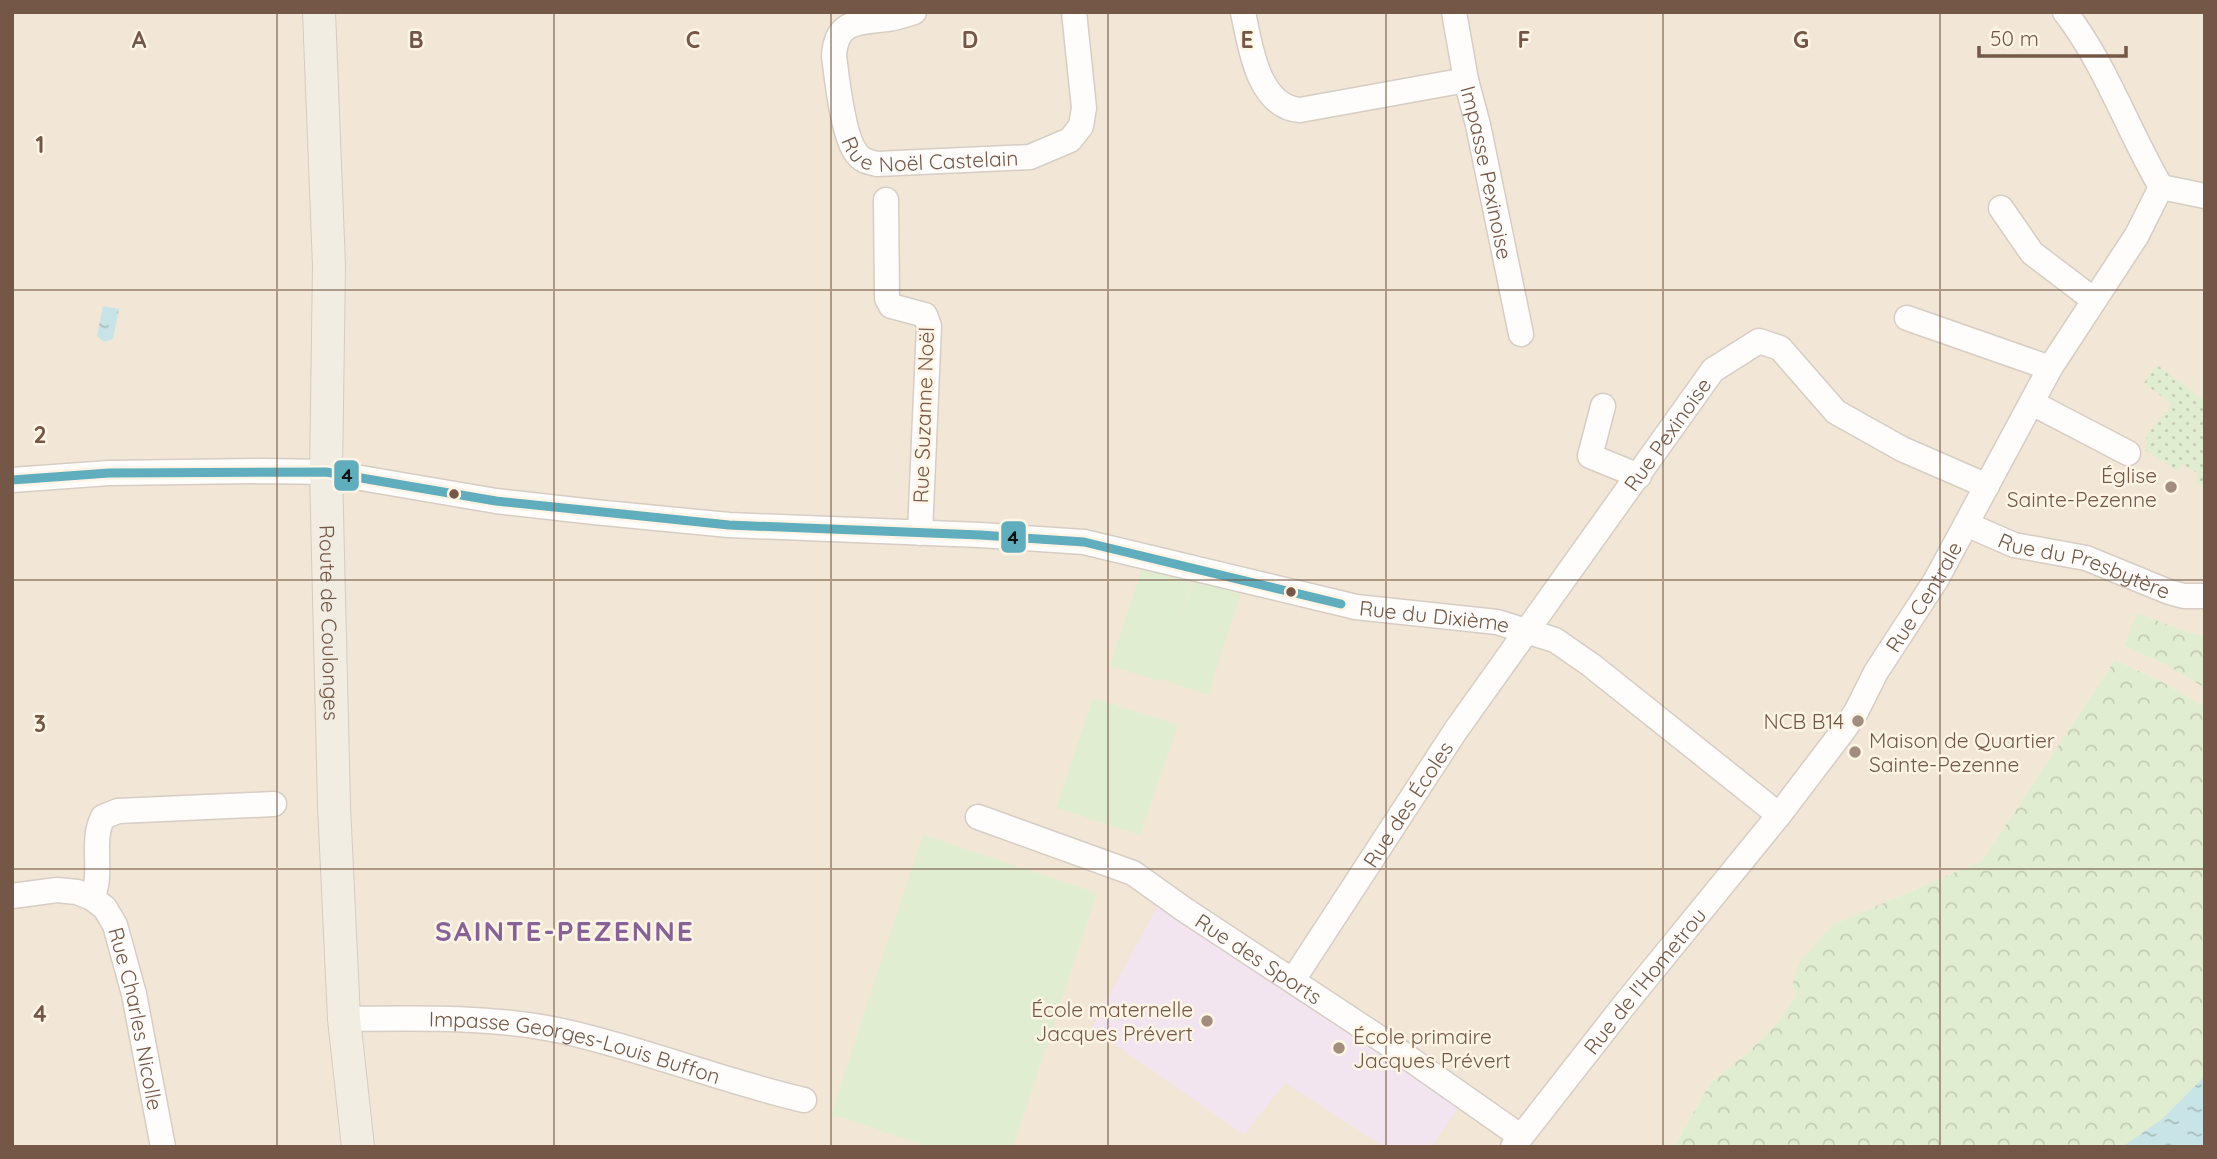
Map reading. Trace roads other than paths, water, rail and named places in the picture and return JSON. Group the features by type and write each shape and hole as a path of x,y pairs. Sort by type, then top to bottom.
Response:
{"main road":[{"name":"Route de Coulonges","path":"319,12 329,266 326,472 334,805 344,1018 358,1147"}],"street":[{"name":"Rue Noël Castelain","path":"915,12 891,19 851,23 842,30 835,43 834,56 849,138 856,153 864,161 877,164 1030,157 1070,140 1082,127 1084,108 1074,12"},
{"path":"1243,12 1251,47 1269,94 1277,104 1290,110 1466,80"},
{"name":"Impasse Pexinoise","path":"1454,12 1466,80 1478,125 1521,334"},
{"path":"2065,12 2098,60 2121,113 2161,187 2205,195"},
{"name":"Rue Centrale","path":"1779,815 1856,712 1876,672 1936,580 2050,368 2137,235 2161,187"},
{"name":"Rue Suzanne Noël","path":"886,200 887,298 891,306 898,310 916,311 925,315 929,326 920,533"},
{"path":"2001,208 2032,253 2094,300"},
{"path":"1907,318 2050,368"},
{"name":"Rue Pexinoise","path":"1527,630 1713,370 1759,341 1780,348 1836,412 1902,449 1987,486"},
{"path":"2032,403 2128,453"},
{"path":"1603,406 1590,456 1639,476"},
{"name":"Rue du Dixième","path":"12,480 109,473 326,472 496,502 729,525 1084,542 1356,607 1497,622 1555,640 1591,665 1779,815"},
{"name":"Rue du Presbytère","path":"1966,524 2014,545 2086,558 2169,592 2184,596 2205,596"},
{"name":"Rue des Écoles","path":"1293,980 1456,730 1527,630"},
{"path":"12,895 57,890 77,892 92,898 97,888 99,870 97,829 103,817 118,811 274,804"},
{"name":"Rue de l'Hometrou","path":"1516,1142 1779,815"},
{"name":"Rue des Sports","path":"978,817 1133,873 1393,1047 1516,1142"},
{"name":"Rue Charles Nicolle","path":"92,898 105,908 115,925 134,994 163,1147"},
{"name":"Impasse Georges-Louis Buffon","path":"344,1018 490,1021 559,1030 632,1048 804,1100"}],"water":[{"path":"103,306 119,309 113,339 104,342 97,336"},
{"path":"2205,1076 2205,1147 2122,1147 2161,1120"}],"place":[{"name":"Église Sainte-Pezenne","path":"2171,487"},
{"name":"NCB B14","path":"1858,721"},
{"name":"Maison de Quartier Sainte-Pezenne","path":"1855,752"},
{"name":"École maternelle Jacques Prévert","path":"1207,1021"},
{"name":"École primaire Jacques Prévert","path":"1339,1048"}],"district":[{"name":"SAINTE-PEZENNE","path":"565,930"}]}
